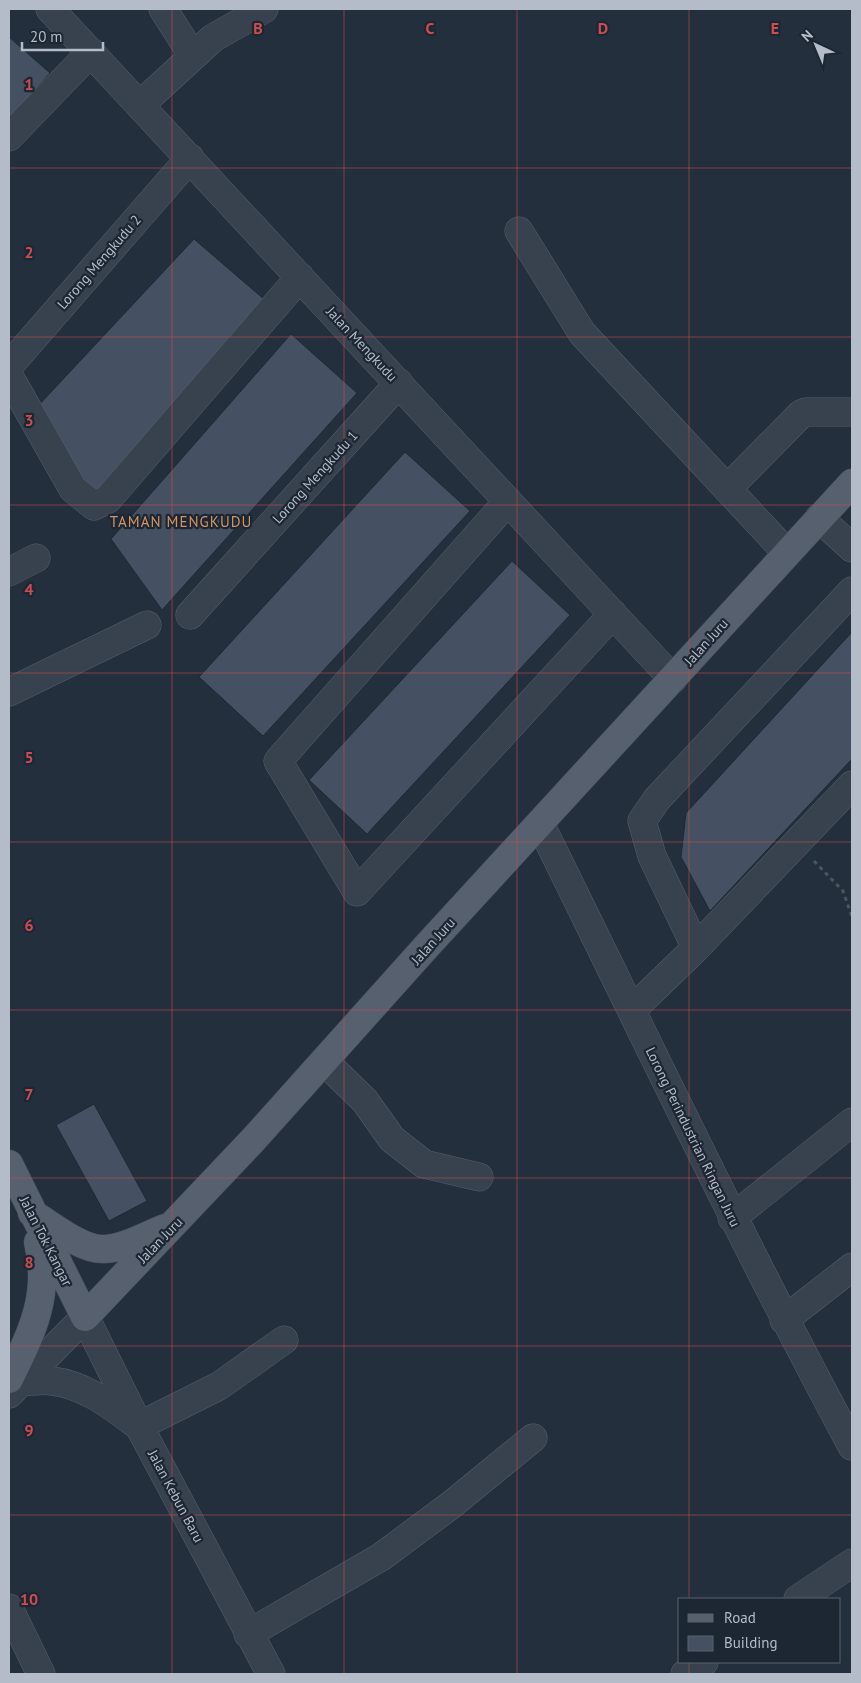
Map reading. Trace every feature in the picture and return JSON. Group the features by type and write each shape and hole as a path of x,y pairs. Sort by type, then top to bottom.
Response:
{"main road":[{"name":"Jalan Juru","path":"84,1317 176,1223 852,483"},
{"name":"Jalan Tok Kangar","path":"9,1164 84,1317"},
{"path":"32,1213 91,1248 106,1249 125,1244 176,1223"},
{"path":"13,1385 33,1331 44,1282 43,1261 32,1213"}],"street":[{"name":"Jalan Mengkudu","path":"50,9 673,678"},
{"path":"163,9 193,56"},
{"path":"140,105 213,38 264,9"},
{"path":"9,137 90,52"},
{"name":"Lorong Mengkudu 2","path":"9,366 190,158"},
{"path":"519,231 582,333 787,554"},
{"path":"9,376 73,489 94,506 108,499 300,277"},
{"name":"Lorong Mengkudu 1","path":"190,615 399,383"},
{"path":"727,489 801,414 806,412 852,412"},
{"path":"508,501 278,761 357,892 613,614"},
{"path":"819,518 852,548"},
{"path":"9,572 36,558"},
{"path":"696,948 652,856 642,821 657,799 852,592"},
{"path":"9,692 146,625"},
{"path":"632,1010 696,948 852,785"},
{"name":"Lorong Perindustrian Ringan Juru","path":"540,824 732,1218 852,1446"},
{"path":"324,1061 365,1102 392,1139 424,1164 479,1177"},
{"path":"732,1218 852,1122"},
{"path":"784,1320 852,1267"},
{"name":"Jalan Juru","path":"13,1385 84,1317"},
{"name":"Jalan Kebun Baru","path":"84,1317 139,1426 248,1634 271,1674"},
{"path":"13,1385 51,1380 74,1386 97,1396 139,1426 219,1386 284,1340"},
{"path":"248,1634 381,1557 451,1505 533,1438"},
{"path":"800,1598 852,1564"},
{"path":"9,1608 41,1674"},
{"path":"685,1674 702,1663"}],"path":[{"path":"796,843 843,891 852,916"}],"building":[{"path":"9,37 50,73 9,120"},
{"path":"194,239 265,300 93,499 37,407"},
{"path":"291,334 357,393 162,610 111,539"},
{"path":"405,452 470,511 263,736 199,677"},
{"path":"512,561 570,615 367,834 309,780"},
{"path":"852,632 852,759 710,911 681,857 686,813"},
{"path":"94,1104 147,1201 109,1221 56,1125"}],"district":[{"name":"TAMAN MENGKUDU","path":"181,521"}]}
